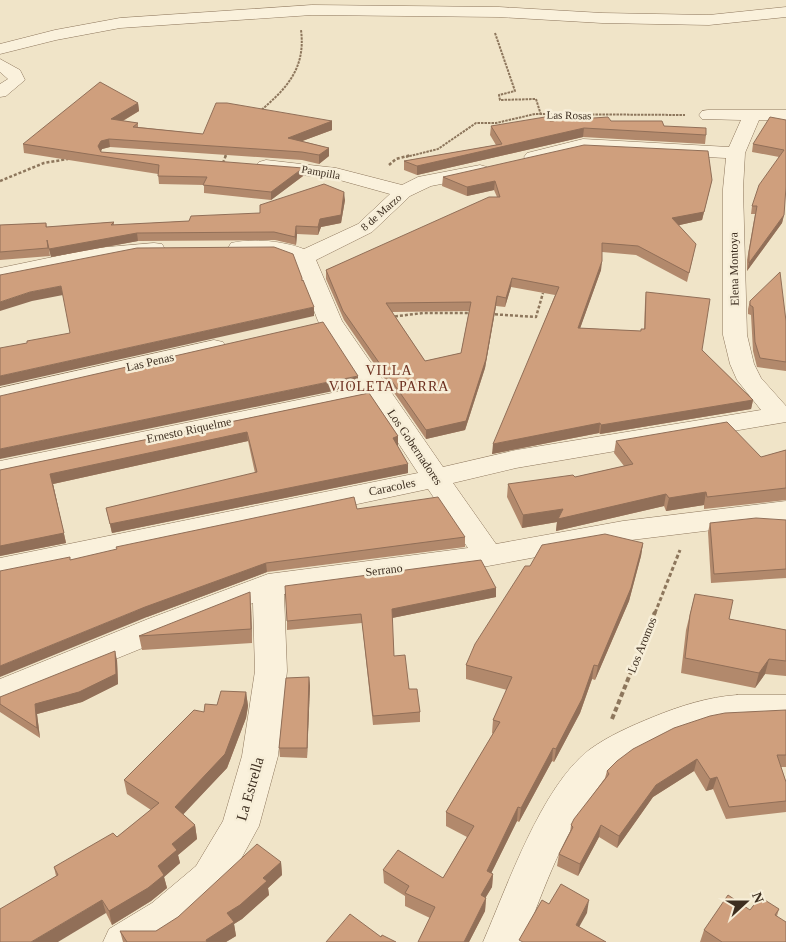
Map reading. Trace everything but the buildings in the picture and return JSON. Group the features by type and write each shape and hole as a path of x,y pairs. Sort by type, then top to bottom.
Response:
{"street":[{"path":"0,49 54,35 120,23 296,12 346,10 520,13 709,20 786,12"},
{"path":"0,64 14,74 17,80 0,92"},
{"path":"708,115 786,115"},
{"name":"Elena Montoya","path":"752,115 736,153 733,189 737,350 750,380 782,414"},
{"name":"8 de Marzo","path":"304,256 327,248 365,228 403,192 425,181 561,152 583,145 736,153"},
{"name":"Pampilla","path":"225,156 372,181 403,192"},
{"path":"219,248 275,248 292,251 304,256"},
{"path":"0,275 138,249 174,249"},
{"name":"Los Gobernadores","path":"304,256 321,323 377,391 488,556"},
{"name":"Las Penas","path":"0,396 236,342"},
{"name":"Ernesto Riquelme","path":"0,470 377,391"},
{"name":"Caracoles","path":"0,569 436,478 516,459 782,414"},
{"name":"Serrano","path":"0,693 268,585 488,556 623,531 786,511"},
{"name":"La Estrella","path":"123,942 166,916 210,878 240,826 260,756 271,671 268,585"},
{"path":"503,942 560,815 573,792 592,768 627,745 685,720 720,710 786,708"}],"path":[{"path":"255,114 280,95 295,74 302,44 300,22 296,12"},
{"path":"520,13 505,18 493,28 515,91 499,95 500,100 536,99 541,114"},
{"name":"Las Rosas","path":"372,181 396,159 438,149 476,123 496,123 510,118 541,114 708,115"},
{"path":"0,181 44,164 72,158"},
{"path":"486,314 536,317 544,293"},
{"path":"382,318 423,313 479,314"},
{"name":"Los Aromos","path":"611,722 691,522"}],"district":[{"name":"VILLA VIOLETA PARRA","path":"389,378"}]}
